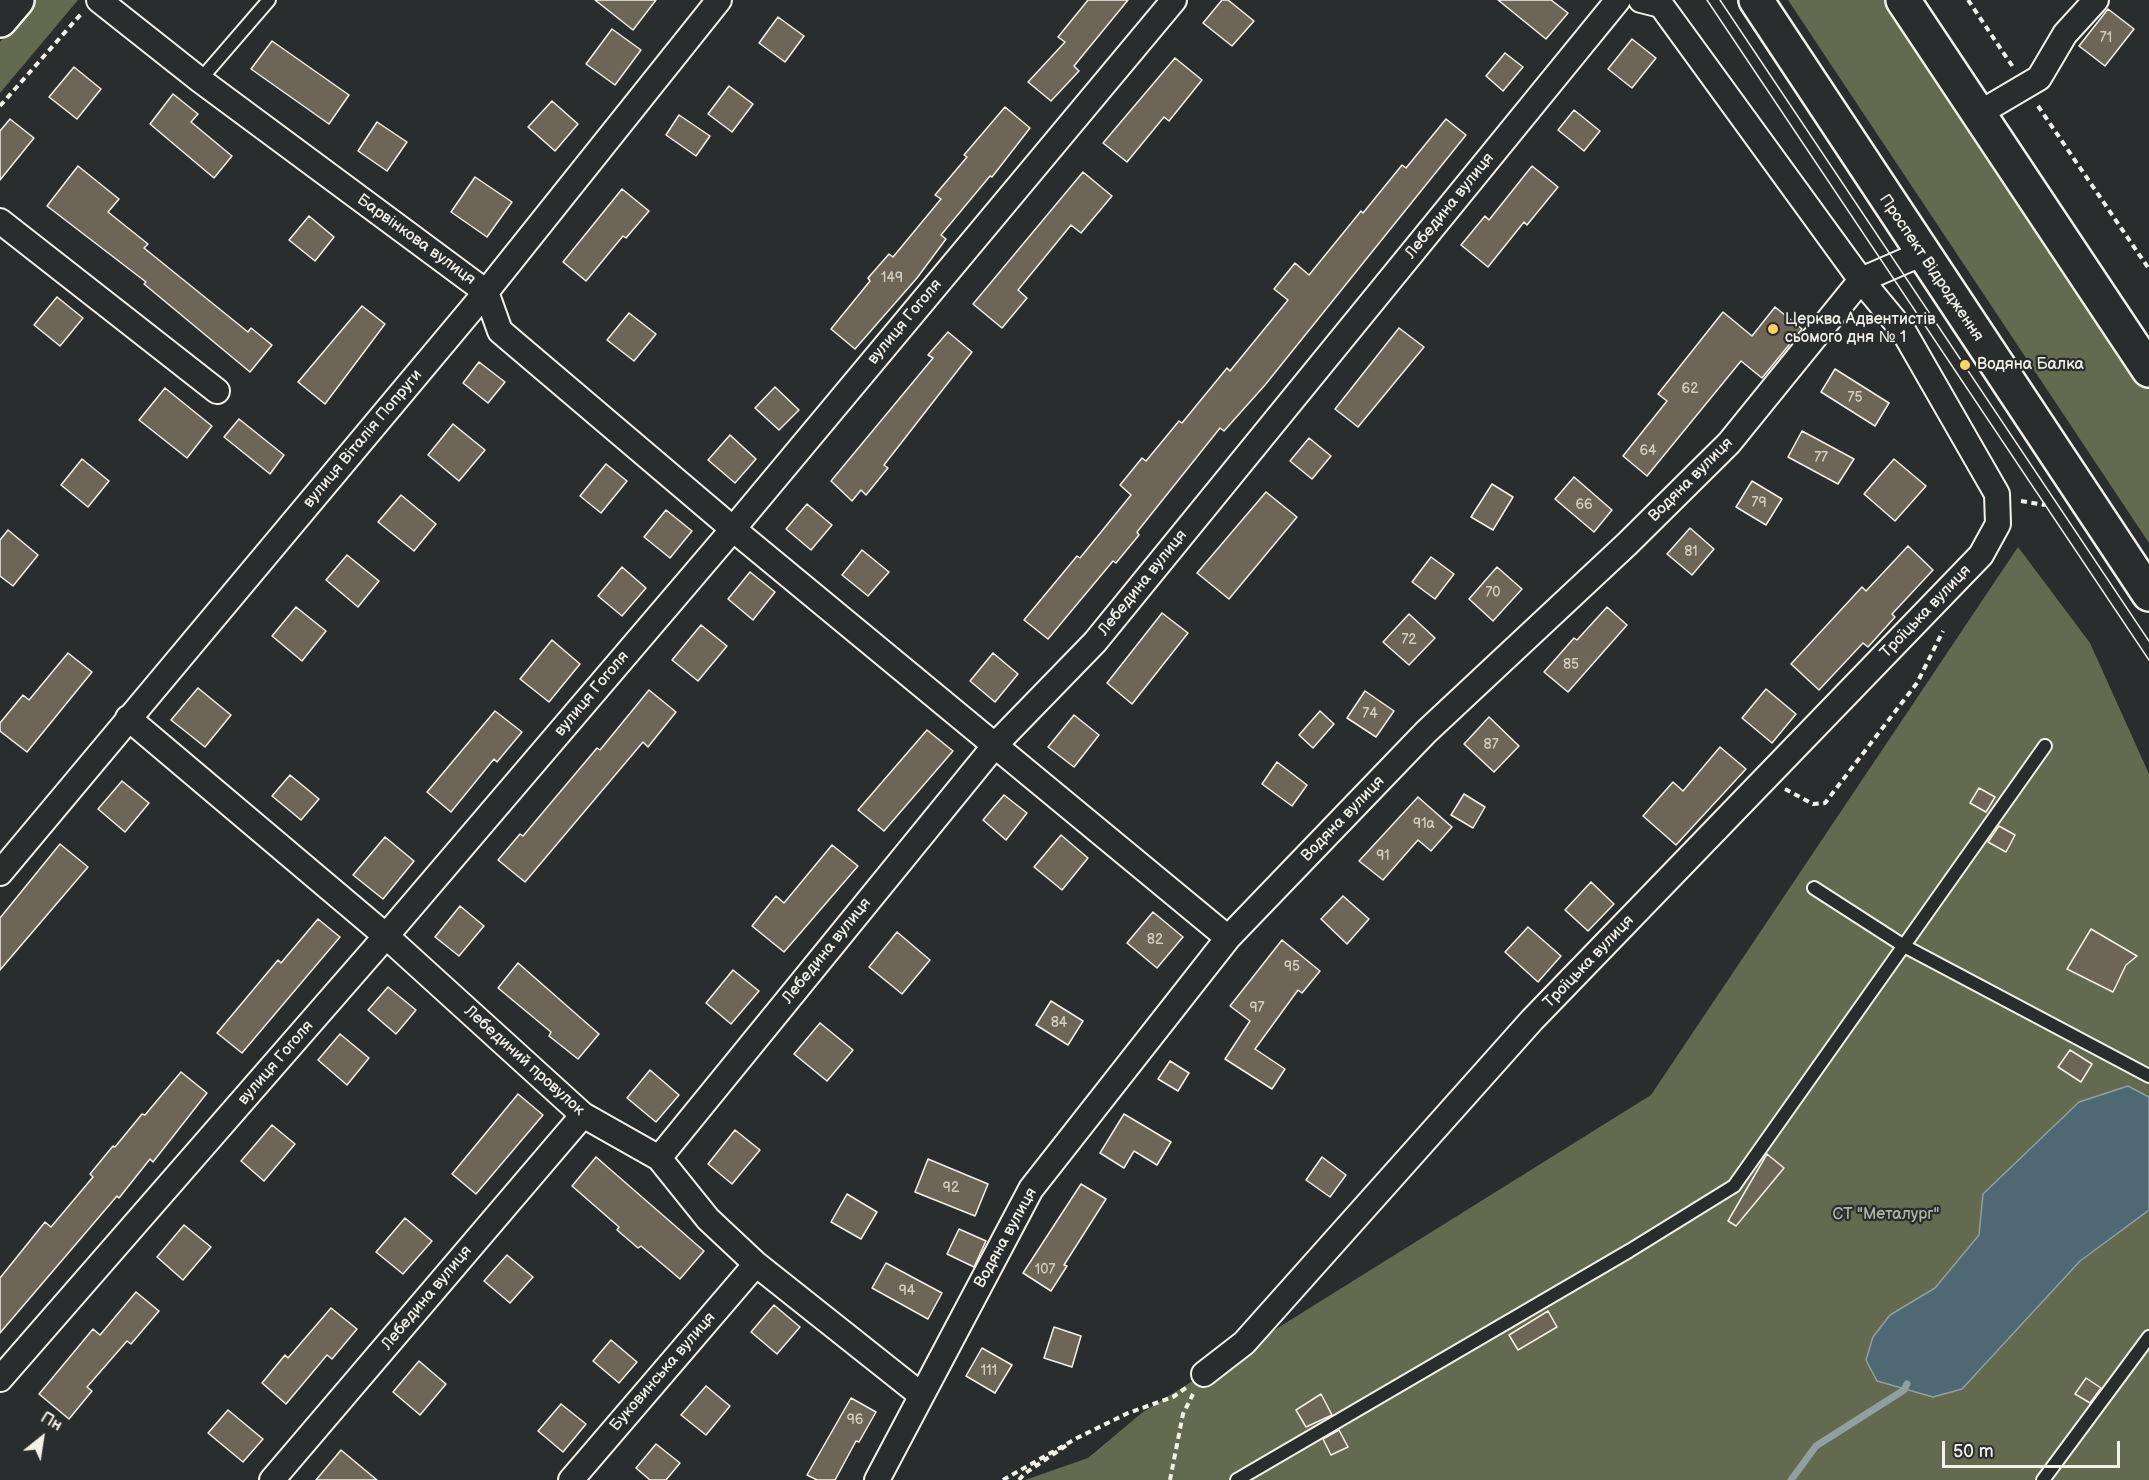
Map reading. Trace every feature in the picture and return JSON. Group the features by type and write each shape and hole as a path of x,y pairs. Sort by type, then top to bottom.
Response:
{"main road":[{"path":"0,20 17,0"},
{"name":"Проспект Відродження","path":"1756,0 2149,594"},
{"path":"1903,0 2149,370"}],"street":[{"name":"вулиця Віталія Попруги","path":"0,873 486,292 719,0"},
{"name":"вулиця Гоголя","path":"0,1379 387,936 733,529 1174,0"},
{"name":"Лебедина вулиця","path":"659,1158 996,744 1095,642 1618,0"},
{"name":"Троїцька вулиця","path":"1204,1374 1244,1343 1532,1020 1981,555 1998,524 1997,494 1904,332 1861,280 1661,5 1641,0"},
{"path":"1978,114 2039,78 2065,34 2096,0"},
{"name":"Барвінкова вулиця","path":"92,4 200,80 486,292 500,331 733,529 1228,938"},
{"path":"0,221 217,391"},
{"name":"Водяна вулиця","path":"877,1480 1031,1189 1228,938 1426,732 1626,544 1729,442 1861,280 1922,254"},
{"name":"Лебединий провулок","path":"128,718 387,936 583,1115 659,1158 708,1219 756,1264 921,1395"},
{"name":"Лебедина вулиця","path":"272,1480 583,1115"},
{"name":"Буковинська вулиця","path":"571,1480 756,1264"}],"lane":[{"path":"200,80 269,0"},
{"path":"1237,1480 1629,1251 1734,1186 2044,746"},
{"path":"1814,888 1904,946 2149,1076"},
{"path":"2043,1480 2149,1337"}],"path":[{"path":"1968,0 2149,269"},
{"path":"0,106 92,4"},
{"path":"1767,778 1813,804 1825,803 1917,683 1944,630"},
{"path":"1004,1480 1077,1438 1128,1413 1173,1397 1204,1374"},
{"path":"1170,1480 1183,1414 1204,1374"},
{"path":"1019,1480 1024,1474 1077,1438"}],"green space":[{"path":"35,0 78,0 0,93 0,42"},
{"path":"1788,0 1892,0 2149,387 2149,543"},
{"name":"СТ \"Металург\"","path":"2018,547 2090,643 2149,774 2149,1480 1025,1480 1088,1458 1143,1412 1651,1095"}],"water":[{"path":"2128,1086 2149,1097 2149,1210 2080,1261 1962,1389 1933,1397 1877,1381 1866,1360 1873,1337 1890,1315 1935,1288 1979,1235 1983,1194 2079,1102"}],"building":[{"path":"595,0 656,0 633,30"},
{"path":"1088,0 1128,0 1074,66 1079,71 1051,101 1028,82 1065,42 1058,37"},
{"path":"1222,0 1228,0 1254,21 1232,46 1203,23"},
{"path":"1498,0 1551,0 1568,13 1546,39"},
{"path":"2108,9 2134,29 2105,66 2079,46"},
{"path":"778,17 804,36 785,62 759,43"},
{"path":"612,29 641,50 615,85 586,64"},
{"path":"1632,39 1656,58 1632,88 1608,69"},
{"path":"272,41 349,95 329,124 251,69"},
{"path":"1505,53 1523,67 1503,91 1486,76"},
{"path":"1175,58 1202,80 1169,121 1164,117 1127,162 1103,143"},
{"path":"74,67 101,89 77,119 49,97"},
{"path":"729,86 753,104 732,132 708,114"},
{"path":"173,94 198,114 191,122 232,156 214,178 150,124"},
{"path":"552,101 578,124 555,151 528,127"},
{"path":"1005,107 1030,128 992,177 990,176 941,235 946,239 917,278 855,349 831,329 870,281 868,278 889,254 893,257 941,199 935,195 967,157 964,155"},
{"path":"1574,110 1600,131 1584,151 1558,130"},
{"path":"679,115 710,136 696,156 666,135"},
{"path":"10,119 34,138 0,180 0,131"},
{"path":"1446,119 1466,135 1265,385 1224,431 1220,428 1137,532 1139,535 1116,563 1113,561 1048,639 1024,620 1077,556 1080,558 1131,495 1120,485 1142,458 1146,461 1179,421 1182,423 1227,368 1230,371 1288,300 1274,289 1295,263 1309,275 1361,211 1363,213 1402,165 1406,168"},
{"path":"377,122 407,142 387,171 358,151"},
{"path":"78,166 119,199 108,212 148,244 144,248 248,332 251,328 272,345 250,372 144,284 146,282 47,206"},
{"path":"1532,166 1558,187 1527,225 1524,222 1488,267 1461,245 1485,216 1489,220"},
{"path":"1083,172 1112,196 1081,233 1071,225 1018,290 1027,298 1002,328 973,304"},
{"path":"475,177 512,202 487,237 451,212"},
{"path":"622,189 649,211 626,238 623,236 586,281 563,262"},
{"path":"309,216 334,237 315,261 289,240"},
{"path":"57,297 83,318 60,346 34,325"},
{"path":"362,306 385,324 325,404 298,382"},
{"path":"1775,307 1802,329 1762,378 1741,361 1647,476 1623,456 1667,401 1658,394 1723,312 1752,336"},
{"path":"629,313 656,334 634,361 607,340"},
{"path":"1399,328 1424,347 1358,427 1335,409"},
{"path":"948,332 972,352 884,465 888,468 866,495 861,490 852,501 831,481 933,358 928,355"},
{"path":"479,362 505,382 488,403 463,383"},
{"path":"1835,369 1889,403 1875,426 1821,392"},
{"path":"775,387 799,410 779,430 755,408"},
{"path":"165,388 212,426 187,458 139,420"},
{"path":"239,419 284,455 270,474 224,437"},
{"path":"453,424 485,450 459,481 428,455"},
{"path":"1802,431 1854,459 1838,484 1788,457"},
{"path":"730,435 756,459 735,483 708,460"},
{"path":"1309,438 1331,456 1312,479 1290,461"},
{"path":"82,459 109,481 88,507 61,485"},
{"path":"1894,459 1926,486 1895,521 1864,494"},
{"path":"606,464 627,481 601,513 580,496"},
{"path":"1574,477 1612,510 1594,532 1555,499"},
{"path":"1752,481 1782,499 1766,525 1736,507"},
{"path":"1492,484 1513,497 1493,530 1471,517"},
{"path":"1266,492 1297,517 1229,599 1197,573"},
{"path":"401,495 436,524 414,551 378,522"},
{"path":"807,504 832,525 811,550 786,529"},
{"path":"666,510 692,531 670,558 644,537"},
{"path":"1690,528 1714,549 1692,575 1667,554"},
{"path":"8,530 38,555 13,586 0,576 0,540"},
{"path":"1908,546 1933,570 1892,614 1895,617 1868,647 1863,643 1819,690 1791,664 1862,587 1866,591"},
{"path":"862,550 889,572 868,596 842,575"},
{"path":"347,555 379,581 358,607 326,580"},
{"path":"1431,557 1454,574 1435,599 1412,582"},
{"path":"622,567 646,588 622,616 598,596"},
{"path":"1497,567 1522,589 1493,621 1469,599"},
{"path":"750,572 775,592 753,620 728,599"},
{"path":"296,607 326,631 302,661 272,636"},
{"path":"1607,607 1627,625 1568,692 1544,672 1574,638 1577,640"},
{"path":"1162,613 1188,633 1132,704 1107,683"},
{"path":"1409,614 1435,638 1409,665 1383,642"},
{"path":"701,625 727,646 698,681 672,660"},
{"path":"552,640 580,664 549,702 520,679"},
{"path":"68,653 92,672 27,752 0,731 0,723 23,695 29,700"},
{"path":"993,653 1018,674 995,702 970,681"},
{"path":"198,688 231,715 205,747 171,720"},
{"path":"1766,689 1796,714 1772,743 1742,718"},
{"path":"649,690 676,712 648,747 643,742 525,882 498,860 520,834 523,836 597,748 600,750"},
{"path":"1365,691 1394,711 1376,737 1347,718"},
{"path":"495,711 522,732 497,762 494,759 451,812 427,792"},
{"path":"1320,711 1334,724 1313,748 1299,735"},
{"path":"1074,715 1099,735 1074,767 1048,747"},
{"path":"1489,717 1519,746 1494,772 1464,744"},
{"path":"927,730 953,751 884,831 858,810"},
{"path":"1720,747 1746,769 1676,845 1643,816 1673,782 1683,791"},
{"path":"1277,762 1307,785 1292,806 1262,784"},
{"path":"290,775 319,799 301,820 272,796"},
{"path":"122,781 149,803 125,832 98,809"},
{"path":"1979,788 1995,797 1986,812 1970,803"},
{"path":"1464,794 1485,807 1473,828 1451,815"},
{"path":"1004,795 1027,813 1006,840 983,820"},
{"path":"1418,797 1452,827 1431,851 1418,840 1383,880 1359,861"},
{"path":"1999,826 2015,835 2006,852 1988,842"},
{"path":"1061,835 1088,858 1062,890 1034,867"},
{"path":"385,837 414,861 383,899 353,875"},
{"path":"60,844 88,867 0,970 0,918"},
{"path":"832,845 858,866 784,952 752,926 776,896 784,903"},
{"path":"1591,882 1614,904 1588,931 1565,910"},
{"path":"1343,896 1369,919 1347,944 1321,919"},
{"path":"460,906 484,926 459,956 435,937"},
{"path":"1153,912 1183,937 1157,968 1127,943"},
{"path":"318,919 340,937 242,1053 217,1033 278,960 281,963"},
{"path":"1528,927 1561,956 1538,982 1505,952"},
{"path":"2091,929 2137,956 2126,965 2113,992 2067,969"},
{"path":"897,932 930,960 902,994 869,967"},
{"path":"1282,940 1320,971 1302,993 1298,990 1255,1049 1285,1069 1272,1089 1225,1059 1250,1021 1230,1006"},
{"path":"518,963 599,1034 578,1059 549,1036 551,1032 498,988"},
{"path":"733,970 759,991 731,1024 706,1003"},
{"path":"388,987 416,1010 396,1034 368,1010"},
{"path":"1051,1001 1083,1021 1068,1045 1036,1025"},
{"path":"820,1023 853,1050 827,1081 794,1054"},
{"path":"340,1034 369,1058 347,1085 318,1060"},
{"path":"2070,1050 2092,1064 2081,1082 2058,1067"},
{"path":"1170,1061 1189,1073 1178,1091 1158,1079"},
{"path":"650,1070 679,1095 656,1122 627,1098"},
{"path":"181,1072 207,1093 153,1162 150,1159 119,1198 117,1196 0,1333 0,1278 45,1222 51,1227 93,1177 90,1174 113,1146 115,1147 142,1114 145,1115"},
{"path":"518,1094 543,1115 476,1194 452,1174"},
{"path":"1124,1114 1171,1142 1157,1165 1134,1151 1124,1168 1100,1153"},
{"path":"272,1125 295,1144 264,1181 241,1161"},
{"path":"735,1130 760,1150 732,1184 708,1164"},
{"path":"1767,1154 1784,1168 1736,1226 1728,1221"},
{"path":"596,1157 704,1251 680,1279 641,1246 638,1248 617,1230 619,1227 572,1186"},
{"path":"1322,1157 1346,1175 1330,1197 1306,1180"},
{"path":"928,1159 988,1184 975,1216 915,1192"},
{"path":"1081,1184 1106,1199 1064,1265 1067,1266 1051,1291 1023,1273"},
{"path":"847,1194 877,1212 861,1239 831,1222"},
{"path":"405,1218 432,1241 403,1274 376,1252"},
{"path":"184,1225 211,1247 183,1280 157,1257"},
{"path":"959,1229 986,1241 974,1267 947,1254"},
{"path":"507,1255 533,1277 510,1303 484,1281"},
{"path":"886,1263 942,1293 928,1319 872,1288"},
{"path":"136,1292 159,1311 131,1344 127,1341 87,1387 92,1391 69,1419 39,1394 93,1329 100,1335"},
{"path":"774,1305 800,1327 777,1354 751,1332"},
{"path":"331,1308 357,1329 332,1359 327,1355 286,1404 262,1383 285,1355 288,1358"},
{"path":"1548,1311 1557,1327 1518,1350 1509,1335"},
{"path":"1054,1327 1081,1336 1072,1367 1044,1358"},
{"path":"611,1340 637,1362 619,1383 593,1361"},
{"path":"982,1348 1012,1365 995,1393 966,1376"},
{"path":"419,1361 446,1384 420,1415 393,1392"},
{"path":"2086,1378 2101,1388 2090,1403 2075,1394"},
{"path":"706,1386 730,1406 706,1435 681,1415"},
{"path":"1321,1394 1332,1415 1306,1427 1296,1410"},
{"path":"851,1398 876,1412 859,1442 856,1441 835,1480 817,1480 807,1475"},
{"path":"561,1404 586,1424 563,1452 538,1431"},
{"path":"228,1410 263,1439 243,1462 208,1433"},
{"path":"1339,1430 1348,1447 1331,1455 1323,1439"},
{"path":"656,1444 680,1463 666,1480 650,1480 636,1468"},
{"path":"341,1450 377,1480 316,1480"}],"waterway":[{"path":"1791,1480 1816,1446 1904,1390 1907,1384"}],"tram line":[{"path":"1707,0 2149,660"},
{"path":"1720,0 2149,641"}],"place":[{"name":"Церква Адвентистів сьомого дня № 1","path":"1773,329"},
{"name":"Водяна Балка","path":"1965,365"}]}
